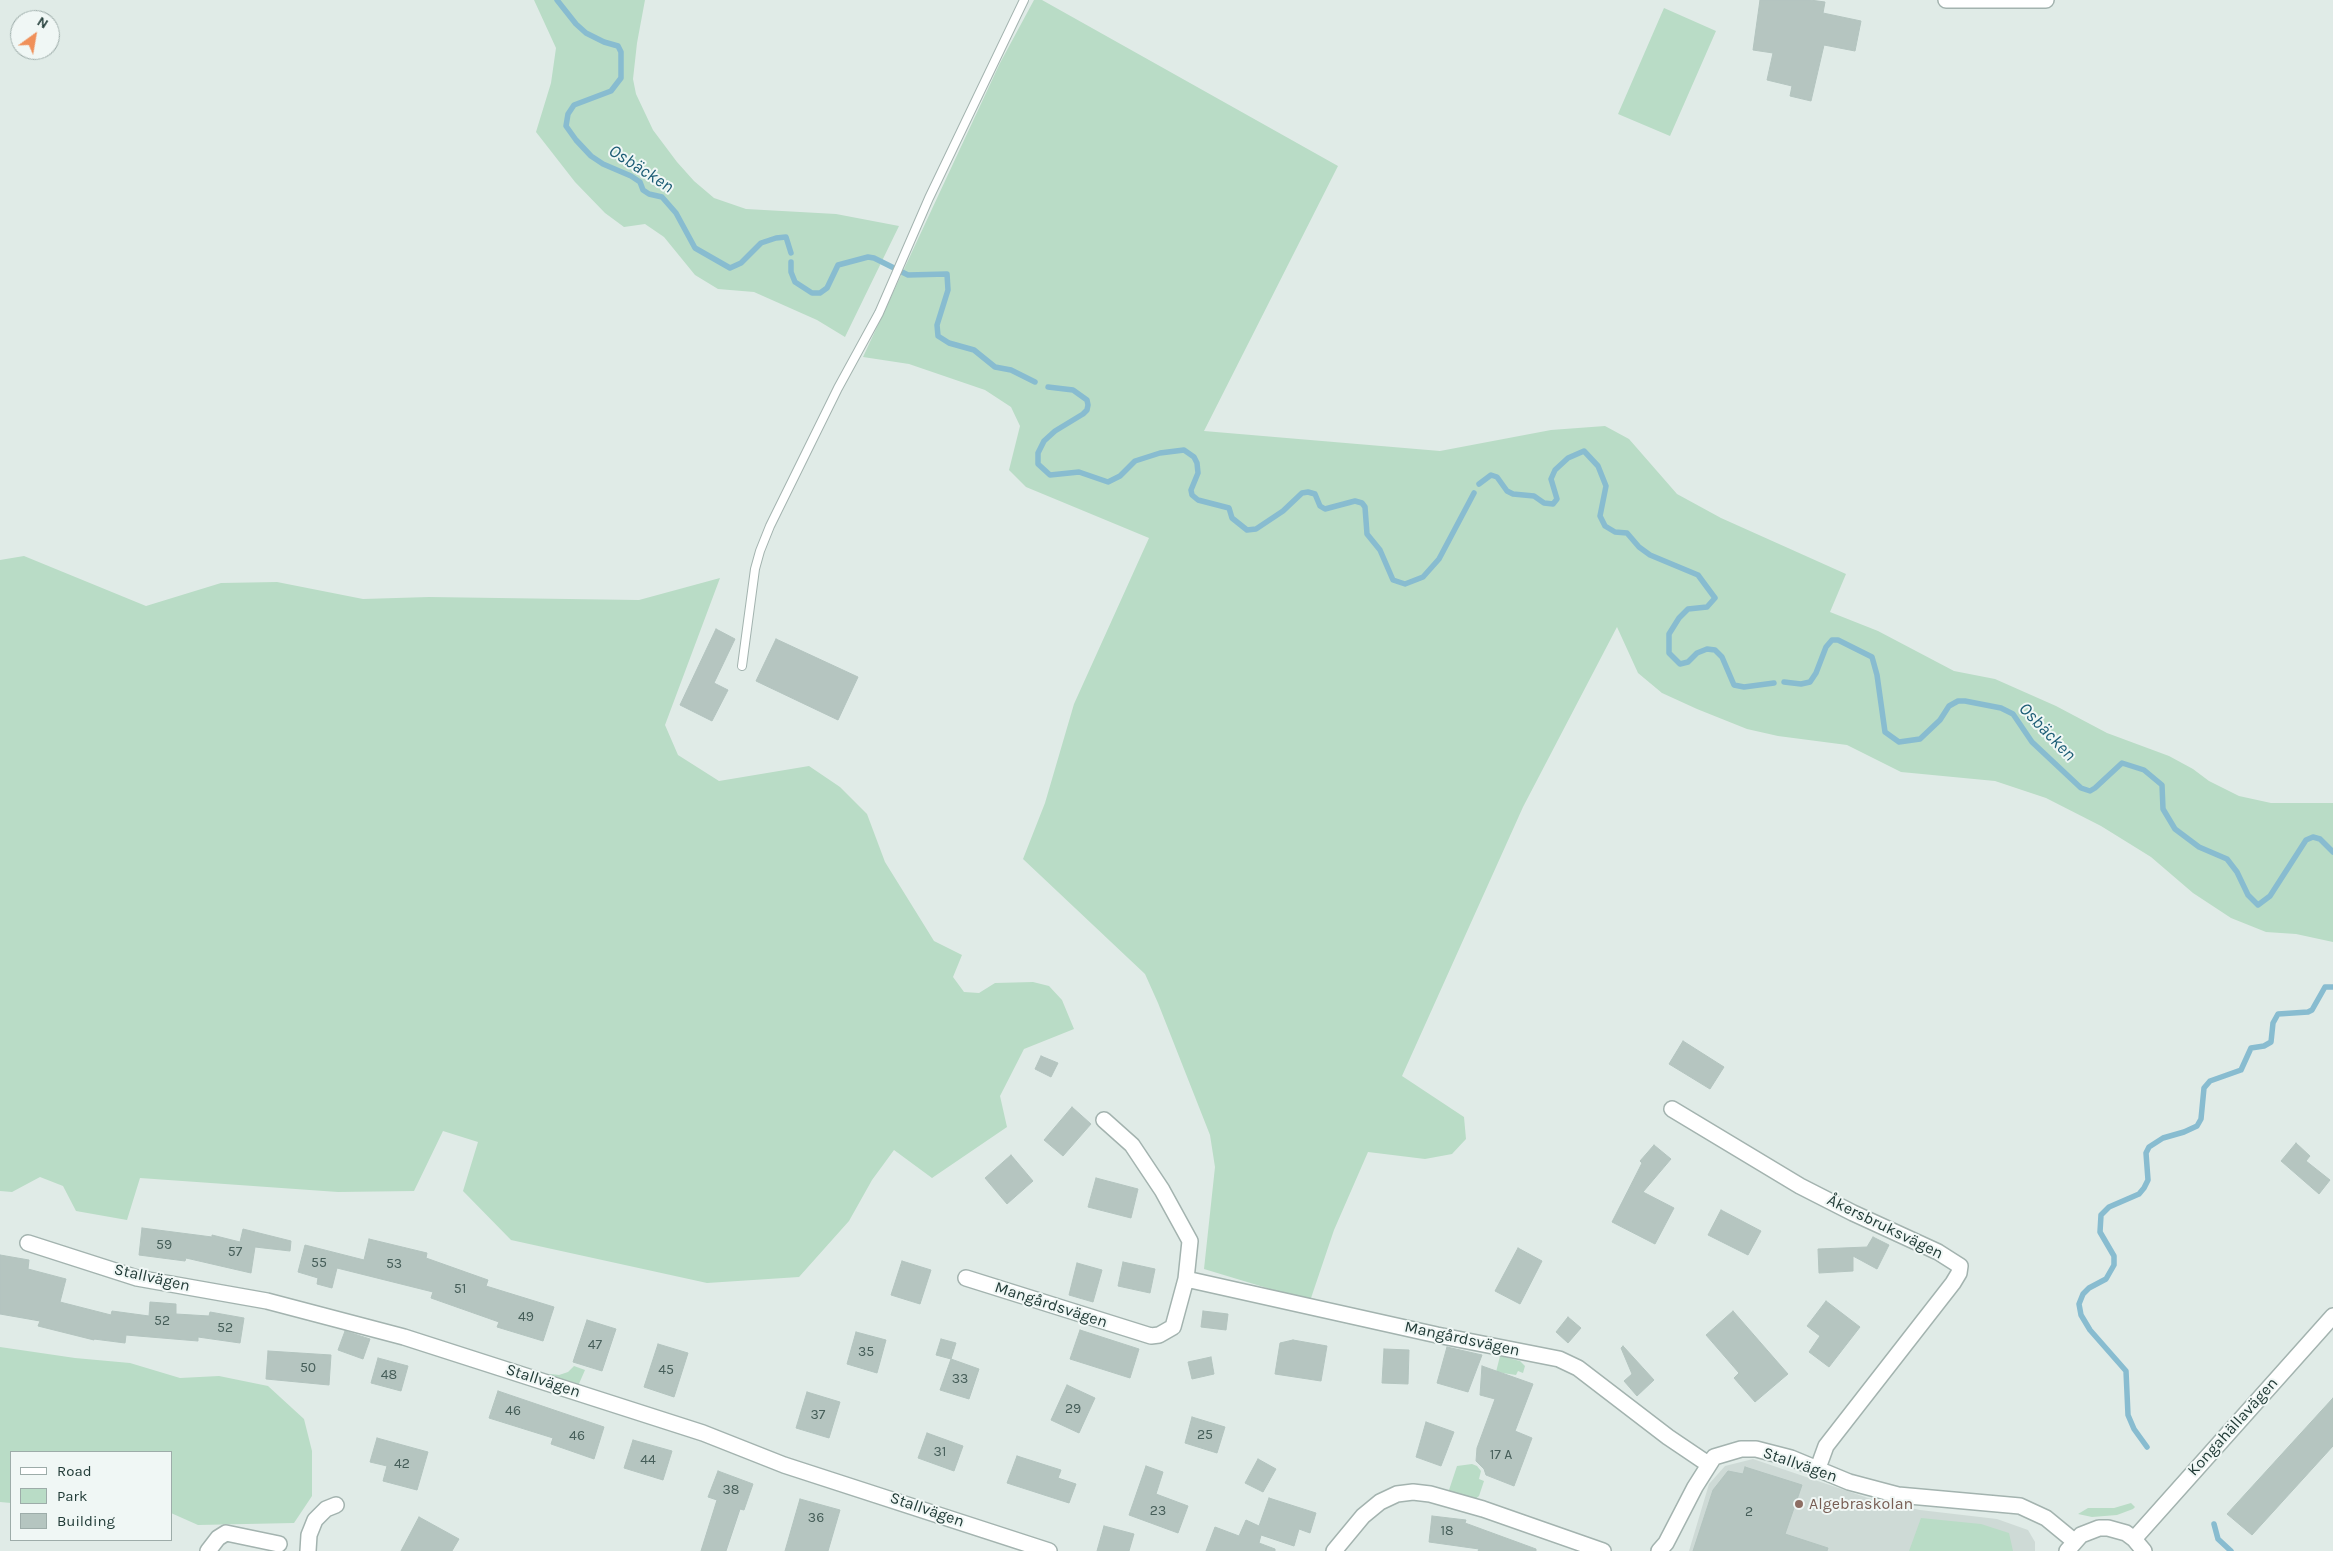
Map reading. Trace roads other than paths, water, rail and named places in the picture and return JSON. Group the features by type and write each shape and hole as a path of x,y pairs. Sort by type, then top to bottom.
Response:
{"street":[{"path":"1956,0 2046,0"},
{"name":"Åkersbruksvägen","path":"1672,1109 1800,1186 1938,1252 1960,1266 1953,1283 1826,1446 1818,1468"},
{"name":"Mangårdsvägen","path":"966,1278 1151,1336 1159,1335 1173,1328 1186,1279 1190,1241 1162,1190 1132,1145 1104,1120"},
{"name":"Stallvägen","path":"28,1243 137,1278 267,1301 411,1339 703,1433 784,1465 1049,1551"},
{"name":"Mangårdsvägen","path":"1186,1279 1569,1363 1668,1437 1708,1464"},
{"name":"Kongahällavägen","path":"2070,1546 2090,1531 2099,1528 2118,1530 2139,1545 2333,1316"},
{"name":"Stallvägen","path":"1708,1464 1714,1458 1724,1453 1741,1449 1756,1449 1791,1458 1848,1482 1898,1495 2020,1506 2046,1518 2070,1546"},
{"path":"1659,1551 1666,1543 1708,1464"},
{"path":"1334,1551 1363,1516 1380,1502 1397,1494 1413,1492 1430,1494 1483,1509 1603,1551"},
{"path":"308,1551 309,1536 316,1520 326,1509 336,1505"},
{"path":"208,1551 218,1538 226,1533 279,1544"}],"lane":[{"path":"742,666 760,551 793,476 888,291 933,190 1024,0"}],"waterway":[{"name":"Osbäcken","path":"557,0 576,24 586,33 604,42 618,46 621,52 621,78 611,91 574,105 568,114 566,126 576,140 591,156 603,164 631,176 640,182 643,190 649,194 662,197 676,213 695,248 730,268 741,263 761,243 776,238 786,237 791,253"},
{"name":"Osbäcken","path":"791,262 791,272 795,282 812,293 820,293 827,288 838,265 868,257 874,258 908,275 947,274 948,290 937,325 938,336 949,343 974,350 995,367 1011,370 1035,382"},
{"name":"Osbäcken","path":"1048,387 1073,390 1087,400 1088,405 1087,410 1083,414 1055,431 1044,441 1038,453 1038,464 1050,475 1079,472 1108,482 1120,476 1135,461 1160,453 1184,450 1194,457 1197,463 1198,473 1191,490 1192,495 1198,500 1229,508 1232,518 1247,530 1256,529 1283,511 1302,493 1315,494 1320,506 1325,509 1355,501 1362,503 1365,507 1367,534 1380,550 1393,580 1405,584 1423,577 1439,559 1474,493"},
{"name":"Osbäcken","path":"1479,484 1491,475 1497,477 1507,491 1513,494 1534,496 1544,503 1553,504 1557,499 1551,479 1555,470 1568,458 1584,451 1598,466 1606,486 1600,516 1605,526 1615,532 1627,533 1639,547 1650,555 1698,575 1715,598 1707,607 1688,609 1679,618 1669,634 1669,653 1680,664 1688,662 1697,653 1707,649 1715,650 1722,657 1734,685 1744,687 1774,683"},
{"name":"Osbäcken","path":"1784,682 1801,684 1810,682 1816,673 1826,647 1832,640 1838,640 1872,657 1877,675 1885,732 1899,742 1920,739 1940,720 1949,706 1958,701 1965,701 2001,708 2013,714 2032,742 2081,788 2090,791 2095,788 2122,763 2144,770 2162,785 2163,809 2175,829 2199,847 2227,859 2237,872 2248,895 2258,905 2270,896 2306,840 2313,837 2320,839 2333,852"},
{"path":"2147,1447 2134,1429 2128,1415 2126,1371 2090,1330 2081,1315 2079,1304 2083,1294 2089,1288 2106,1279 2114,1265 2114,1256 2100,1232 2101,1215 2109,1207 2139,1194 2148,1180 2146,1153 2149,1147 2163,1138 2197,1126 2201,1119 2204,1088 2210,1081 2241,1070 2251,1048 2264,1046 2271,1042 2273,1023 2278,1014 2308,1012 2312,1010 2325,987 2333,987"},
{"path":"2214,1524 2218,1539 2231,1551"}],"place":[{"name":"Algebraskolan","path":"1799,1504"}]}
